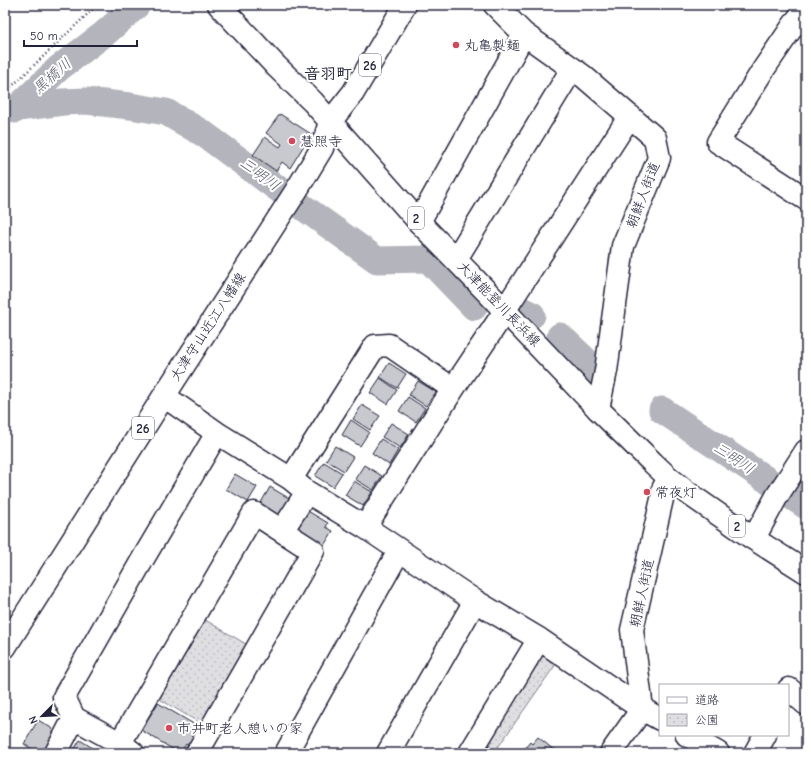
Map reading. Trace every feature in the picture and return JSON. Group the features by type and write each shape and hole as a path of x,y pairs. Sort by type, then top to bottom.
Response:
{"street":[{"name":"大津能登川長浜線","path":"219,5 276,66 313,102 419,222 598,409 669,478 751,537 806,572"},
{"name":"大津守山近江八幡線","path":"5,647 164,396 284,211 322,148 330,122 353,93 405,5"},
{"name":"朝鮮人街道","path":"495,5 524,34 583,76 655,138 659,158 623,246 604,378 598,409"},
{"path":"806,7 800,29 763,70 718,142 806,198"},
{"path":"419,222 524,34"},
{"path":"456,259 572,68"},
{"path":"365,527 630,116"},
{"path":"282,531 299,485 375,346 389,345 453,389"},
{"path":"164,396 218,433 365,527 475,602 539,639 651,714 611,753"},
{"path":"197,753 313,551 254,513 126,748 74,718 64,697 144,557 218,433"},
{"path":"751,537 759,528 806,451"},
{"name":"朝鮮人街道","path":"651,714 632,630 663,488 669,478"},
{"path":"286,753 399,551"},
{"path":"388,753 475,602"},
{"path":"470,753 539,639"},
{"path":"789,690 806,704"},
{"path":"56,753 74,718"},
{"path":"689,736 718,753"},
{"path":"755,753 764,736"}],"path":[{"path":"5,93 96,5"}],"green space":[{"path":"202,618 251,647 205,726 156,697"},
{"path":"543,654 556,664 494,753 479,753"}],"building":[{"name":"慧照寺","path":"280,114 311,134 290,168 282,162 276,171 253,155 265,137 280,147 282,144 266,133"},
{"path":"389,363 406,374 397,388 380,377"},
{"path":"380,378 397,390 388,404 370,393"},
{"path":"418,381 436,392 426,406 409,395"},
{"path":"408,397 425,408 416,422 399,411"},
{"path":"362,405 380,416 370,430 353,419"},
{"path":"351,420 369,432 360,446 342,435"},
{"path":"391,423 409,434 400,448 382,437"},
{"path":"381,439 398,450 389,465 372,453"},
{"path":"335,446 353,457 344,471 326,460"},
{"path":"324,462 342,473 333,487 315,476"},
{"path":"364,465 382,476 373,490 355,479"},
{"path":"235,474 257,487 248,502 226,489"},
{"path":"354,481 372,492 363,506 345,495"},
{"path":"270,487 292,500 284,514 280,512 277,517 259,506"},
{"path":"306,510 328,523 326,527 333,531 323,547 299,533 297,525"},
{"name":"市井町老人憩いの家","path":"158,703 197,726 192,734 197,737 191,747 186,744 179,753 141,730"},
{"path":"38,720 53,729 51,731 61,737 51,753 38,753 24,744"},
{"path":"538,737 560,753 521,753 530,742 532,744"},
{"path":"80,740 99,752 72,753"}],"waterway":[{"name":"黒橋川","path":"15,110 59,68 104,34 137,5"},
{"name":"三明川","path":"18,108 63,102 86,101 166,112 204,134 377,260 428,259 474,307"},
{"name":"三明川","path":"517,308 532,315"},
{"name":"三明川","path":"560,336 598,372"},
{"name":"三明川","path":"662,410 806,506"}],"place":[{"name":"丸亀製麺","path":"456,45"},
{"name":"慧照寺","path":"292,141"},
{"name":"常夜灯","path":"647,492"},
{"name":"市井町老人憩いの家","path":"169,728"}],"district":[{"name":"音羽町","path":"328,74"}]}
